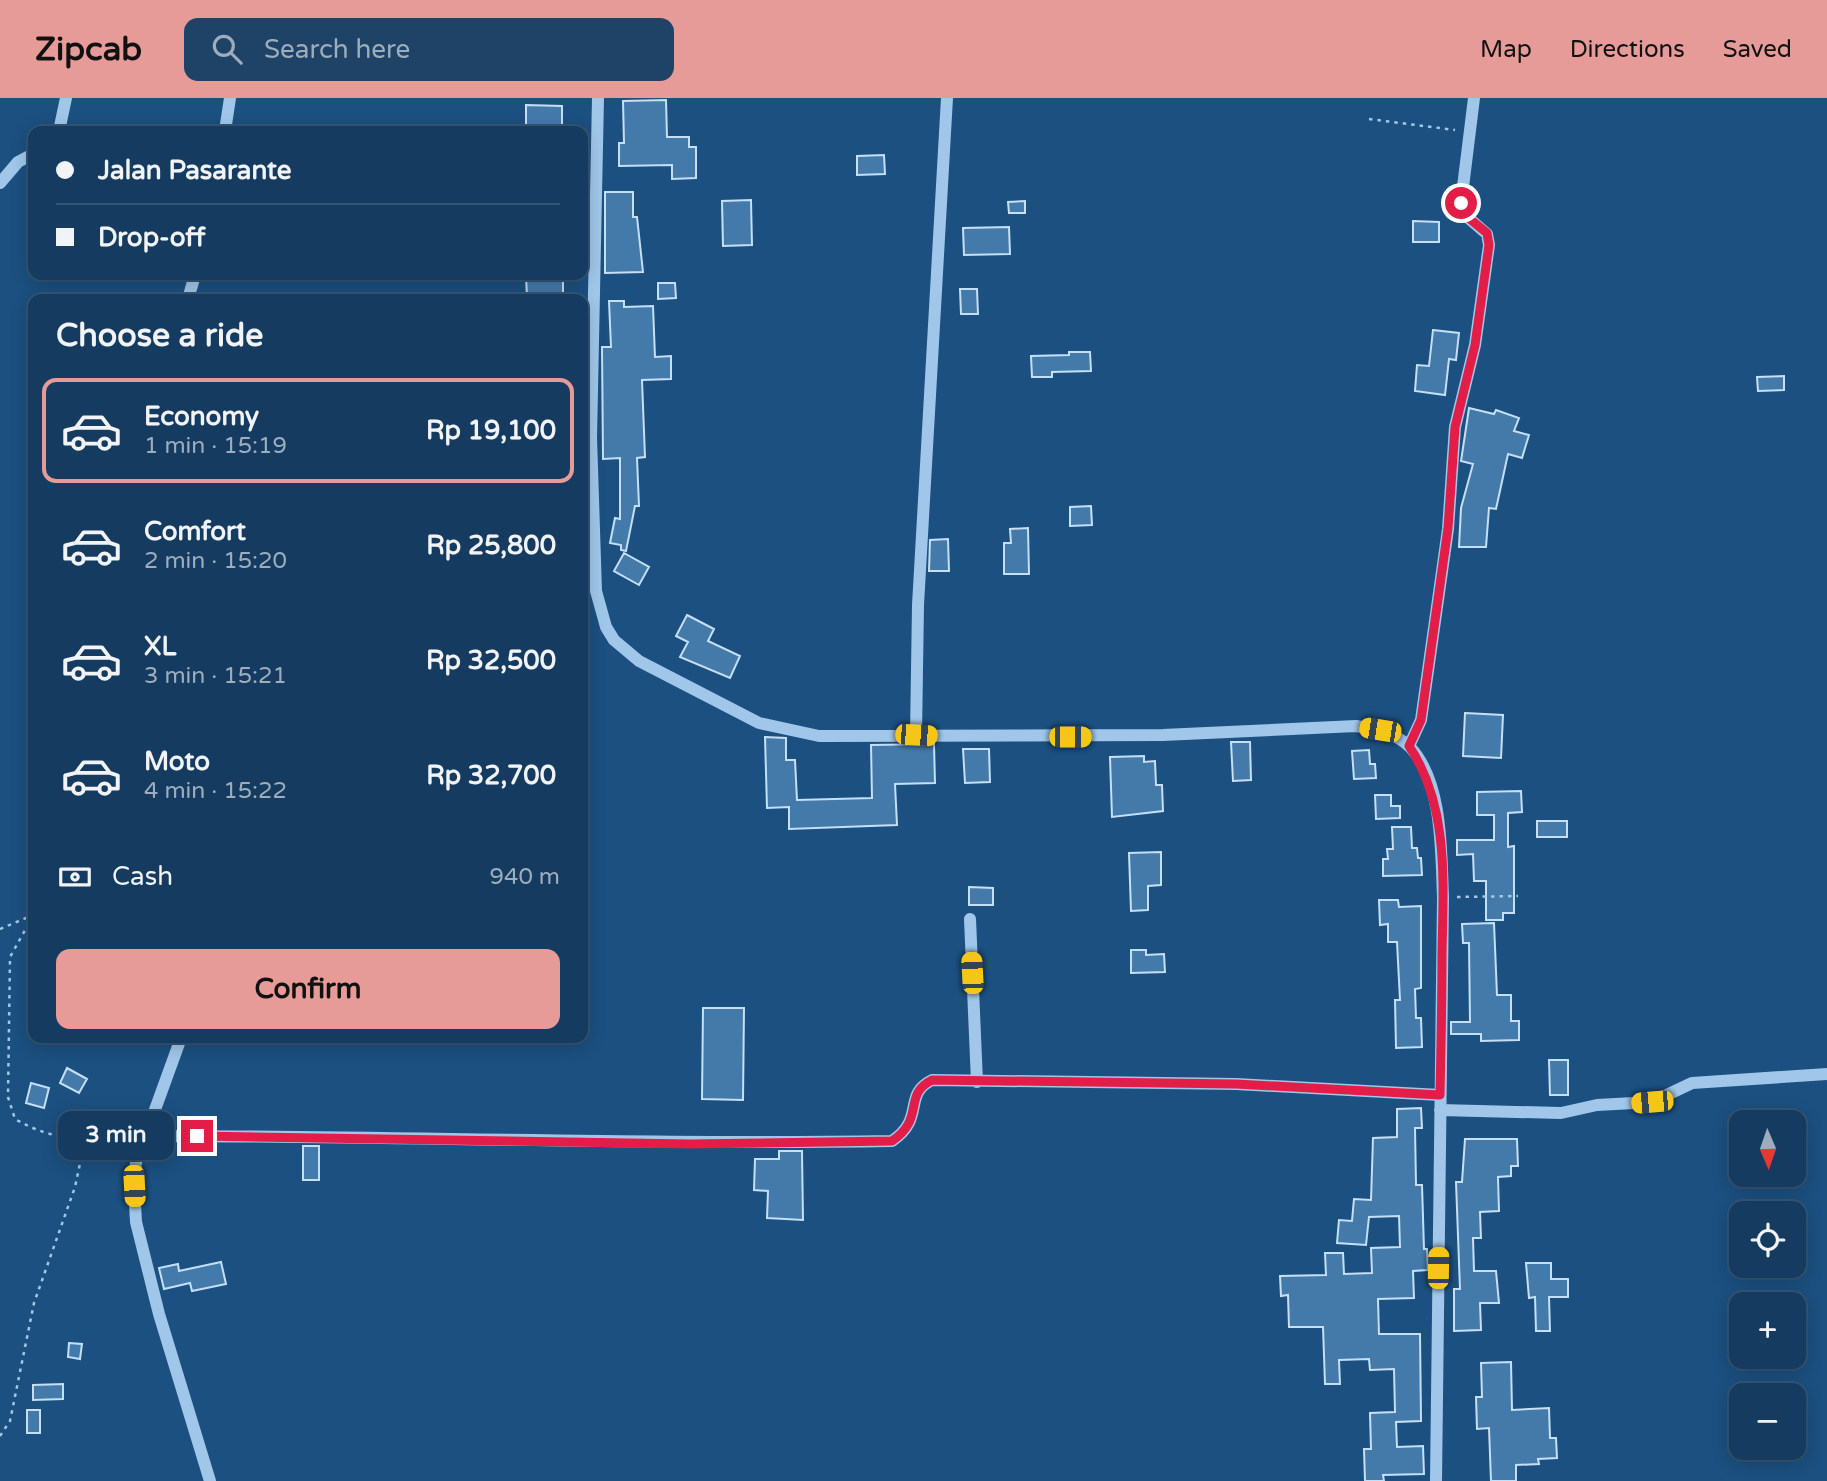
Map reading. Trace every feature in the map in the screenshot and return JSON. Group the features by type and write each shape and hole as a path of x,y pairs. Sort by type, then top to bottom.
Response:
{"street":[{"path":"60,126 66,98"},
{"path":"226,126 230,98"},
{"path":"598,98 591,438 600,612 614,640 639,661 730,710 776,728 819,736 1163,735 1356,726 1380,730 1409,746 1431,789 1438,817 1443,897 1436,1481"},
{"path":"916,735 918,605 947,98"},
{"path":"1409,746 1421,720 1448,528 1455,427 1475,345 1489,245 1487,233 1462,210 1460,194 1474,98"},
{"path":"0,183 19,162 28,157"},
{"path":"588,567 597,566"},
{"path":"970,919 977,1082"},
{"path":"179,1043 136,1162 136,1222 159,1314 210,1481"},
{"path":"1440,1110 1561,1113 1597,1105 1652,1102 1692,1083 1827,1074"},
{"path":"145,1136 350,1136 689,1144 892,1141 906,1132 914,1117 913,1102 921,1085 932,1080 1236,1084 1440,1095"}],"path":[{"path":"1369,119 1469,132"},
{"path":"1443,897 1518,896"},
{"path":"0,929 28,917"},
{"path":"28,924 10,957 8,1097 15,1119 41,1134 85,1140 145,1136"},
{"path":"0,1436 10,1421 34,1303 75,1187 85,1140"}],"building":[{"path":"666,100 667,137 689,137 689,147 696,147 696,178 672,179 672,165 619,166 619,143 624,143 623,101"},
{"path":"526,105 562,106 562,126 526,126"},
{"path":"884,155 885,174 857,175 857,156"},
{"path":"605,192 633,192 633,217 637,217 643,272 605,273"},
{"path":"751,200 752,245 723,246 722,201"},
{"path":"1025,201 1025,213 1009,213 1008,202"},
{"path":"1413,221 1439,222 1439,242 1413,242"},
{"path":"1009,227 1010,254 964,255 963,228"},
{"path":"526,280 563,280 563,294 527,294"},
{"path":"658,283 675,283 676,298 658,299"},
{"path":"960,289 977,289 978,314 961,314"},
{"path":"609,301 624,301 624,307 653,306 655,357 671,356 671,379 642,380 645,457 637,458 639,506 635,506 626,551 621,550 621,545 610,543 615,518 620,519 620,458 603,459 602,347 611,347"},
{"path":"1433,330 1459,333 1456,360 1449,359 1445,395 1415,391 1417,365 1429,366"},
{"path":"1069,352 1090,352 1091,371 1052,372 1052,377 1032,377 1031,356 1069,355"},
{"path":"1784,376 1784,390 1758,391 1757,377"},
{"path":"1469,408 1494,414 1496,410 1519,418 1514,431 1529,435 1522,458 1508,454 1496,509 1489,508 1486,547 1459,547 1461,508 1473,464 1461,461"},
{"path":"1091,506 1092,525 1070,526 1070,507"},
{"path":"1028,528 1029,574 1004,574 1004,543 1011,543 1010,529"},
{"path":"948,539 949,571 929,571 930,540"},
{"path":"624,553 649,567 639,585 614,571"},
{"path":"687,615 714,629 708,641 740,656 730,678 680,657 688,642 676,636"},
{"path":"1465,713 1503,715 1501,758 1463,756"},
{"path":"765,737 786,738 786,760 795,760 797,800 872,798 871,745 934,744 935,783 895,784 897,825 789,829 789,807 767,808"},
{"path":"1231,742 1250,742 1251,780 1233,781"},
{"path":"963,749 989,749 990,782 965,783"},
{"path":"1369,750 1370,764 1375,764 1376,778 1354,779 1352,751"},
{"path":"1144,756 1144,762 1155,761 1156,785 1162,785 1163,811 1112,817 1110,757"},
{"path":"1521,791 1522,812 1508,813 1508,847 1514,846 1514,913 1503,913 1503,920 1486,920 1486,881 1474,881 1473,854 1457,855 1457,840 1494,840 1494,815 1477,815 1477,792"},
{"path":"1375,795 1391,795 1391,806 1400,806 1400,818 1376,819"},
{"path":"1537,821 1567,821 1567,837 1537,837"},
{"path":"1392,827 1411,827 1412,848 1417,848 1418,858 1421,858 1422,875 1383,876 1383,859 1388,859 1387,849 1393,849"},
{"path":"1161,852 1161,885 1148,886 1148,910 1131,911 1129,853"},
{"path":"969,887 993,888 993,905 969,905"},
{"path":"1379,900 1398,900 1399,907 1421,906 1421,988 1415,989 1416,1018 1421,1018 1422,1047 1396,1048 1395,1000 1400,1000 1397,942 1388,942 1388,924 1380,925"},
{"path":"1494,923 1497,995 1511,995 1511,1021 1519,1021 1519,1040 1481,1041 1481,1034 1451,1034 1451,1022 1470,1022 1469,943 1463,943 1462,924"},
{"path":"1131,950 1146,950 1146,955 1164,954 1165,972 1131,973"},
{"path":"703,1008 744,1008 743,1100 702,1099"},
{"path":"1549,1060 1568,1060 1568,1095 1550,1095"},
{"path":"67,1068 87,1079 79,1093 60,1083"},
{"path":"31,1083 49,1088 44,1108 26,1103"},
{"path":"1421,1108 1422,1128 1415,1128 1416,1185 1422,1185 1424,1249 1427,1249 1428,1270 1413,1271 1414,1298 1378,1299 1379,1334 1420,1334 1421,1421 1396,1422 1397,1447 1423,1446 1424,1474 1383,1475 1384,1481 1365,1481 1364,1449 1371,1449 1370,1413 1395,1412 1394,1369 1370,1370 1369,1359 1339,1360 1340,1384 1325,1384 1323,1327 1289,1327 1288,1295 1281,1296 1280,1276 1326,1275 1325,1253 1343,1253 1344,1274 1372,1273 1371,1248 1400,1247 1399,1216 1369,1217 1366,1245 1337,1243 1339,1220 1352,1221 1354,1199 1371,1200 1373,1138 1397,1137 1397,1109"},
{"path":"1465,1139 1517,1139 1518,1166 1511,1166 1511,1176 1498,1177 1499,1211 1480,1212 1481,1238 1473,1238 1474,1271 1496,1271 1499,1303 1480,1303 1481,1330 1454,1331 1454,1289 1460,1289 1456,1182 1462,1182"},
{"path":"303,1146 319,1146 319,1180 303,1180"},
{"path":"779,1151 802,1151 803,1220 767,1218 768,1191 754,1190 755,1159 779,1159"},
{"path":"221,1262 226,1284 192,1291 190,1283 164,1289 159,1268 178,1264 179,1271"},
{"path":"1526,1263 1551,1263 1551,1279 1568,1279 1568,1297 1549,1297 1550,1331 1536,1331 1535,1297 1529,1298"},
{"path":"69,1343 82,1344 80,1359 68,1357"},
{"path":"1511,1362 1512,1410 1549,1408 1550,1438 1556,1438 1557,1458 1538,1459 1539,1464 1516,1465 1516,1481 1491,1481 1489,1428 1477,1429 1476,1397 1482,1397 1481,1363"},
{"path":"63,1384 63,1399 33,1400 33,1385"},
{"path":"27,1410 40,1410 40,1433 27,1433"}],"route":[{"path":"197,1136 350,1136 689,1144 892,1141 906,1132 914,1117 913,1102 921,1085 932,1080 1065,1084 1236,1084 1440,1095 1443,897 1440,834 1431,789 1409,746 1416,736 1421,720 1448,528 1455,427 1475,345 1489,245 1487,233 1465,215 1461,203"}]}
